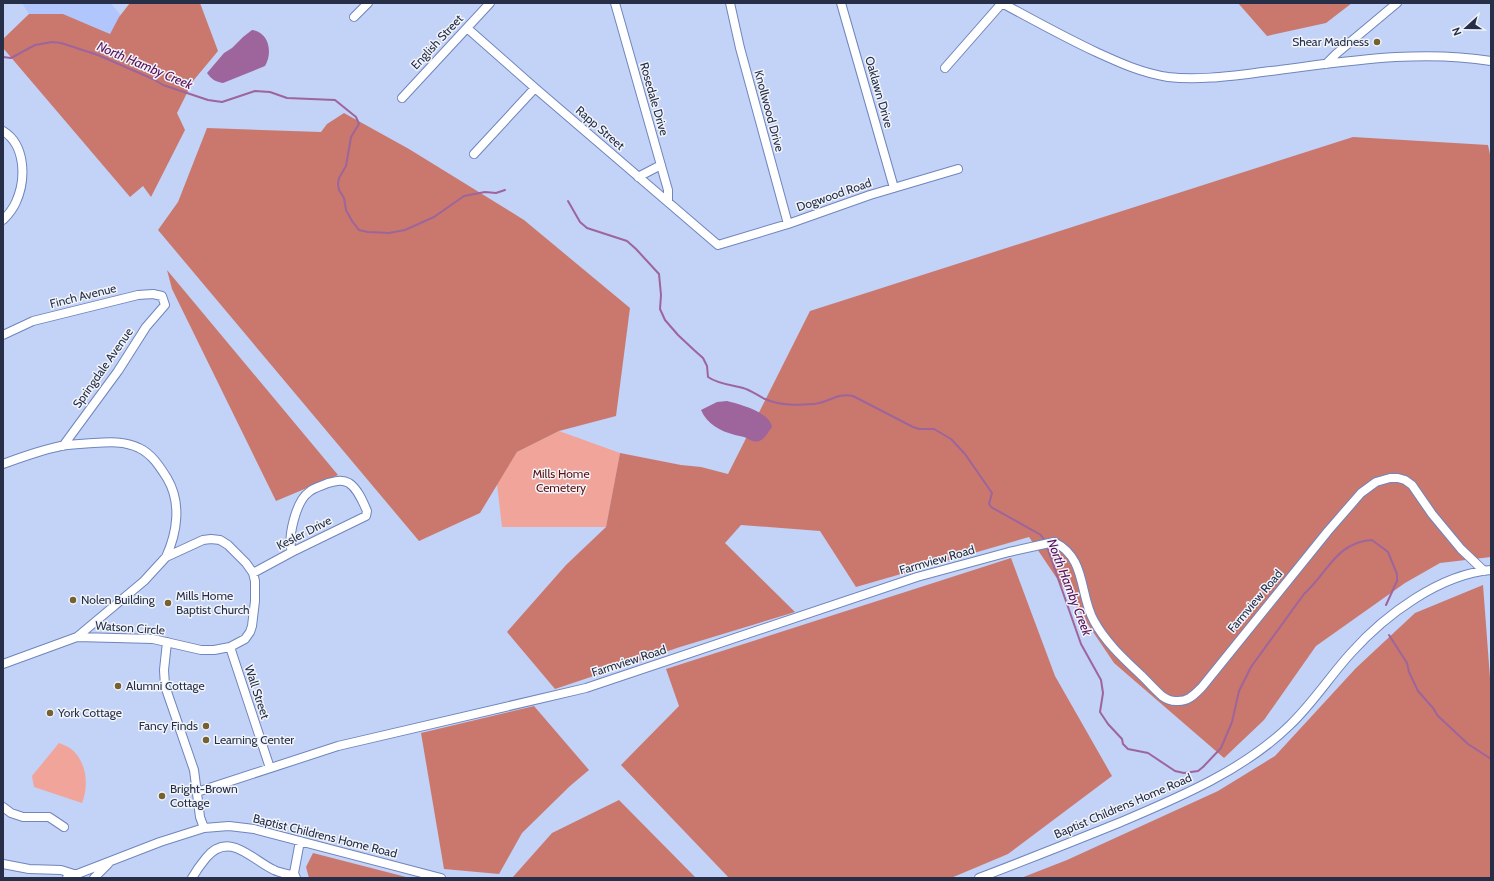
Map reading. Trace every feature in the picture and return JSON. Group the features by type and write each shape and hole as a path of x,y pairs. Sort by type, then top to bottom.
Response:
{"street":[{"path":"354,17 368,3"},
{"name":"English Street","path":"402,98 490,3"},
{"name":"Rosedale Drive","path":"615,3 668,190 668,202"},
{"name":"Knollwood Drive","path":"730,3 740,48 788,224"},
{"name":"Oaklawn Drive","path":"841,3 894,188"},
{"path":"945,68 1002,3 1069,40 1125,66 1168,77 1196,78 1236,75 1400,56 1448,57 1491,61"},
{"path":"1326,64 1397,3"},
{"name":"Rapp Street","path":"467,28 718,245"},
{"path":"474,154 535,88"},
{"path":"3,131 14,140 20,152 22,178 16,202 3,220"},
{"path":"638,177 661,165"},
{"name":"Dogwood Road","path":"718,245 788,224 870,195 958,169"},
{"name":"Finch Avenue","path":"3,334 33,321 138,295 153,294 162,296 165,305"},
{"name":"Springdale Avenue","path":"63,446 118,371 146,327 165,305"},
{"path":"3,464 50,448 63,446 101,442 128,444 140,448 153,458 163,470 171,484 175,497 177,512 176,526 172,544 166,557"},
{"name":"Farmview Road","path":"197,792 338,746 586,688 917,577 1009,552 1054,542 1069,554 1080,572 1087,603 1093,620 1112,646 1162,696 1175,701 1183,701 1191,698 1202,687 1328,531 1361,493 1376,482 1390,478 1405,480 1412,485 1432,514 1461,549 1488,571"},
{"name":"Kesler Drive","path":"253,573 366,516 367,512 364,504 354,487 342,480 314,488 307,492 298,509 292,527 290,546 292,552"},
{"name":"Watson Circle","path":"211,539 228,545 246,563 253,573 255,581 255,601 252,626 245,639 230,647 214,650 201,650 153,639 77,637 144,580 166,557 202,540 211,539"},
{"name":"Baptist Childrens Home Road","path":"979,878 1155,808 1191,791 1229,770 1265,747 1290,726 1307,708 1352,652 1380,624 1434,588 1453,579 1488,571"},
{"path":"3,664 77,637"},
{"path":"167,642 164,670 166,686 194,770 200,817 204,828"},
{"name":"Wall Street","path":"230,647 270,768"},
{"path":"3,807 11,813 23,817 50,817 64,827"},
{"name":"Baptist Childrens Home Road","path":"67,878 77,876 160,842 204,828 241,827 300,840 441,878"},
{"path":"192,878 206,857 219,848 225,846 241,849 272,870 295,877 300,840"},
{"path":"94,878 110,862"},
{"path":"3,864 16,868 40,871 61,870 77,876"}],"shaded area":[{"path":"22,3 111,3 121,16 110,34 63,14 29,14"},
{"path":"130,3 200,3 218,51 193,81 177,113 185,130 151,197 143,186 130,197 3,48 3,39 29,14 63,14 110,34 119,17"},
{"path":"1238,3 1352,3 1326,23 1267,36"},
{"path":"252,30 262,35 268,44 269,55 265,66 223,83 212,79 207,73 224,53 232,48"},
{"path":"344,113 409,149 524,220 630,308 616,416 559,431 517,452 480,513 419,541 158,230 178,202 207,128 321,132 327,124"},
{"path":"1353,137 1488,145 1491,159 1491,557 1440,563 1405,583 1316,646 1264,720 1224,758 1114,663 1029,537 856,587 820,531 741,525 725,543 795,612 680,647 555,689 507,632 566,565 606,527 620,453 681,465 701,467 728,474 810,311"},
{"path":"167,270 338,475 276,501 172,289"},
{"path":"727,401 739,404 766,417 772,427 765,437 755,442 724,431 710,423 701,410 717,402"},
{"path":"1011,558 1055,676 1112,776 1008,854 951,878 729,878 621,765 679,706 666,669"},
{"path":"1483,585 1491,691 1491,878 1021,878 1067,860 1218,791 1275,756 1356,668 1415,613"},
{"path":"534,706 589,770 570,786 522,833 499,874 444,869 421,733"},
{"path":"619,800 696,878 512,878 552,833"},
{"path":"313,853 410,878 309,878 306,867"}],"green space":[{"name":"Mills Home Cemetery","path":"559,431 620,453 606,527 502,527 497,484 517,452"},
{"path":"59,743 70,748 76,753 83,766 86,781 82,803 34,787 32,776"}],"waterway":[{"name":"North Hamby Creek","path":"3,57 11,58 35,45 52,42 61,43 98,55 153,79 163,85 208,100 222,102 255,91 270,92 287,98 335,100 356,117 359,124 351,137 346,166 339,178 338,184 339,190 344,198 346,210 359,230 389,233 405,230 434,217 464,196 485,192 496,193 505,190"},
{"name":"North Hamby Creek","path":"568,201 580,222 587,228 627,241 659,274 661,295 660,309 665,320 678,335 703,358 707,366 708,377 721,383 746,389 762,398 783,404 814,404 843,395 853,396 913,427 919,429 934,429 951,439 965,454 992,493 989,504 991,507 1041,535 1046,543"},
{"name":"North Hamby Creek","path":"1047,547 1081,644 1101,680 1103,693 1100,712 1108,724 1122,739 1123,744 1128,749 1148,753 1175,771 1184,773 1198,771 1221,748 1232,722 1239,691 1251,667 1304,594 1333,560 1349,546 1372,540 1388,552 1397,574 1397,581 1386,605"},
{"name":"North Hamby Creek","path":"1389,635 1407,663 1409,672 1418,691 1438,716 1468,744 1491,759"}],"place":[{"name":"Shear Madness","path":"1377,42"},
{"name":"Nolen Building","path":"73,600"},
{"name":"Mills Home Baptist Church","path":"168,603"},
{"name":"Alumni Cottage","path":"118,686"},
{"name":"York Cottage","path":"50,713"},
{"name":"Fancy Finds","path":"206,726"},
{"name":"Learning Center","path":"206,740"},
{"name":"Bright-Brown Cottage","path":"162,796"}]}
